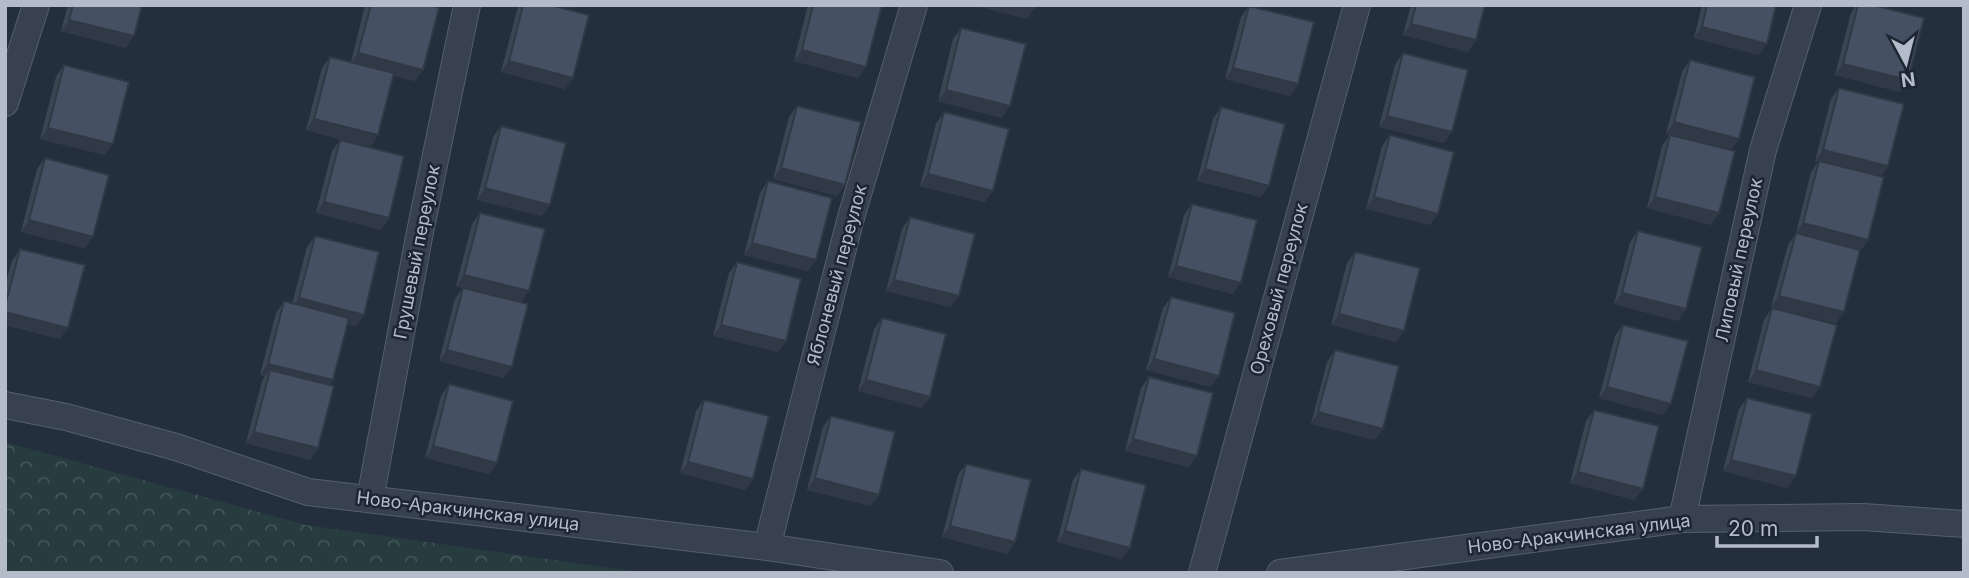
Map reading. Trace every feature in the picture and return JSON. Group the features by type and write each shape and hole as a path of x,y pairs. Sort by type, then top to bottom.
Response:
{"street":[{"path":"5,103 36,5"},
{"name":"Грушевый переулок","path":"370,499 419,237 467,5"},
{"name":"Яблоневый переулок","path":"767,547 850,221 914,5"},
{"name":"Ореховый переулок","path":"1202,573 1357,5"},
{"name":"Липовый переулок","path":"1682,519 1763,150 1808,5"},
{"name":"Ново-Аракчинская улица","path":"5,405 66,417 176,447 308,492 767,547 940,573"},
{"name":"Ново-Аракчинская улица","path":"1280,573 1682,519 1863,517 1964,524"}],"green space":[{"path":"5,442 306,525 647,573 5,573"}],"building":[{"path":"73,5 142,5 134,36 69,20"},
{"path":"371,5 430,5 439,8 423,70 358,53"},
{"path":"523,5 550,5 589,15 573,78 509,61"},
{"path":"813,5 882,5 866,67 802,50"},
{"path":"1416,5 1485,5 1476,40 1411,24"},
{"path":"1707,5 1776,5 1767,44 1702,27"},
{"path":"1858,5 1873,5 1924,18 1908,80 1843,64"},
{"path":"1249,6 1314,22 1298,84 1233,68"},
{"path":"961,28 1026,44 1010,106 946,90"},
{"path":"1403,53 1468,70 1452,132 1387,116"},
{"path":"330,57 394,73 378,135 314,119"},
{"path":"1690,60 1755,77 1739,139 1674,122"},
{"path":"64,65 129,82 113,144 48,128"},
{"path":"1839,88 1904,104 1888,166 1823,150"},
{"path":"797,106 861,122 845,185 781,168"},
{"path":"1221,107 1285,124 1269,186 1205,169"},
{"path":"944,112 1009,129 993,191 928,174"},
{"path":"501,126 566,143 550,205 485,188"},
{"path":"1390,135 1454,152 1438,214 1374,197"},
{"path":"1670,135 1735,151 1719,213 1655,197"},
{"path":"340,140 404,156 389,218 324,202"},
{"path":"45,158 109,175 93,237 29,220"},
{"path":"1819,161 1884,177 1868,240 1803,223"},
{"path":"768,181 832,198 816,260 752,243"},
{"path":"1192,204 1257,220 1241,283 1176,266"},
{"path":"480,213 545,229 529,291 464,275"},
{"path":"910,217 975,234 959,296 894,280"},
{"path":"1638,231 1702,247 1686,309 1622,293"},
{"path":"1796,233 1860,250 1844,312 1779,296"},
{"path":"315,236 379,252 364,315 299,298"},
{"path":"20,249 85,265 68,328 5,312"},
{"path":"1355,252 1420,268 1404,331 1339,314"},
{"path":"737,262 801,279 786,341 721,325"},
{"path":"463,288 528,304 512,367 447,350"},
{"path":"1171,297 1235,313 1219,376 1154,359"},
{"path":"284,301 349,318 333,380 268,364"},
{"path":"1772,308 1837,325 1820,387 1756,370"},
{"path":"882,318 946,334 930,397 866,380"},
{"path":"1623,325 1688,341 1671,404 1607,387"},
{"path":"1335,350 1399,366 1383,429 1318,412"},
{"path":"270,370 334,386 318,448 254,432"},
{"path":"1149,377 1213,393 1197,456 1133,439"},
{"path":"449,384 513,401 497,463 433,446"},
{"path":"1747,398 1812,414 1796,476 1731,460"},
{"path":"704,400 769,416 753,479 688,462"},
{"path":"1594,410 1659,426 1643,489 1578,472"},
{"path":"831,416 895,432 879,495 815,478"},
{"path":"966,464 1031,480 1015,542 950,526"},
{"path":"1081,469 1146,485 1130,548 1065,531"}]}
